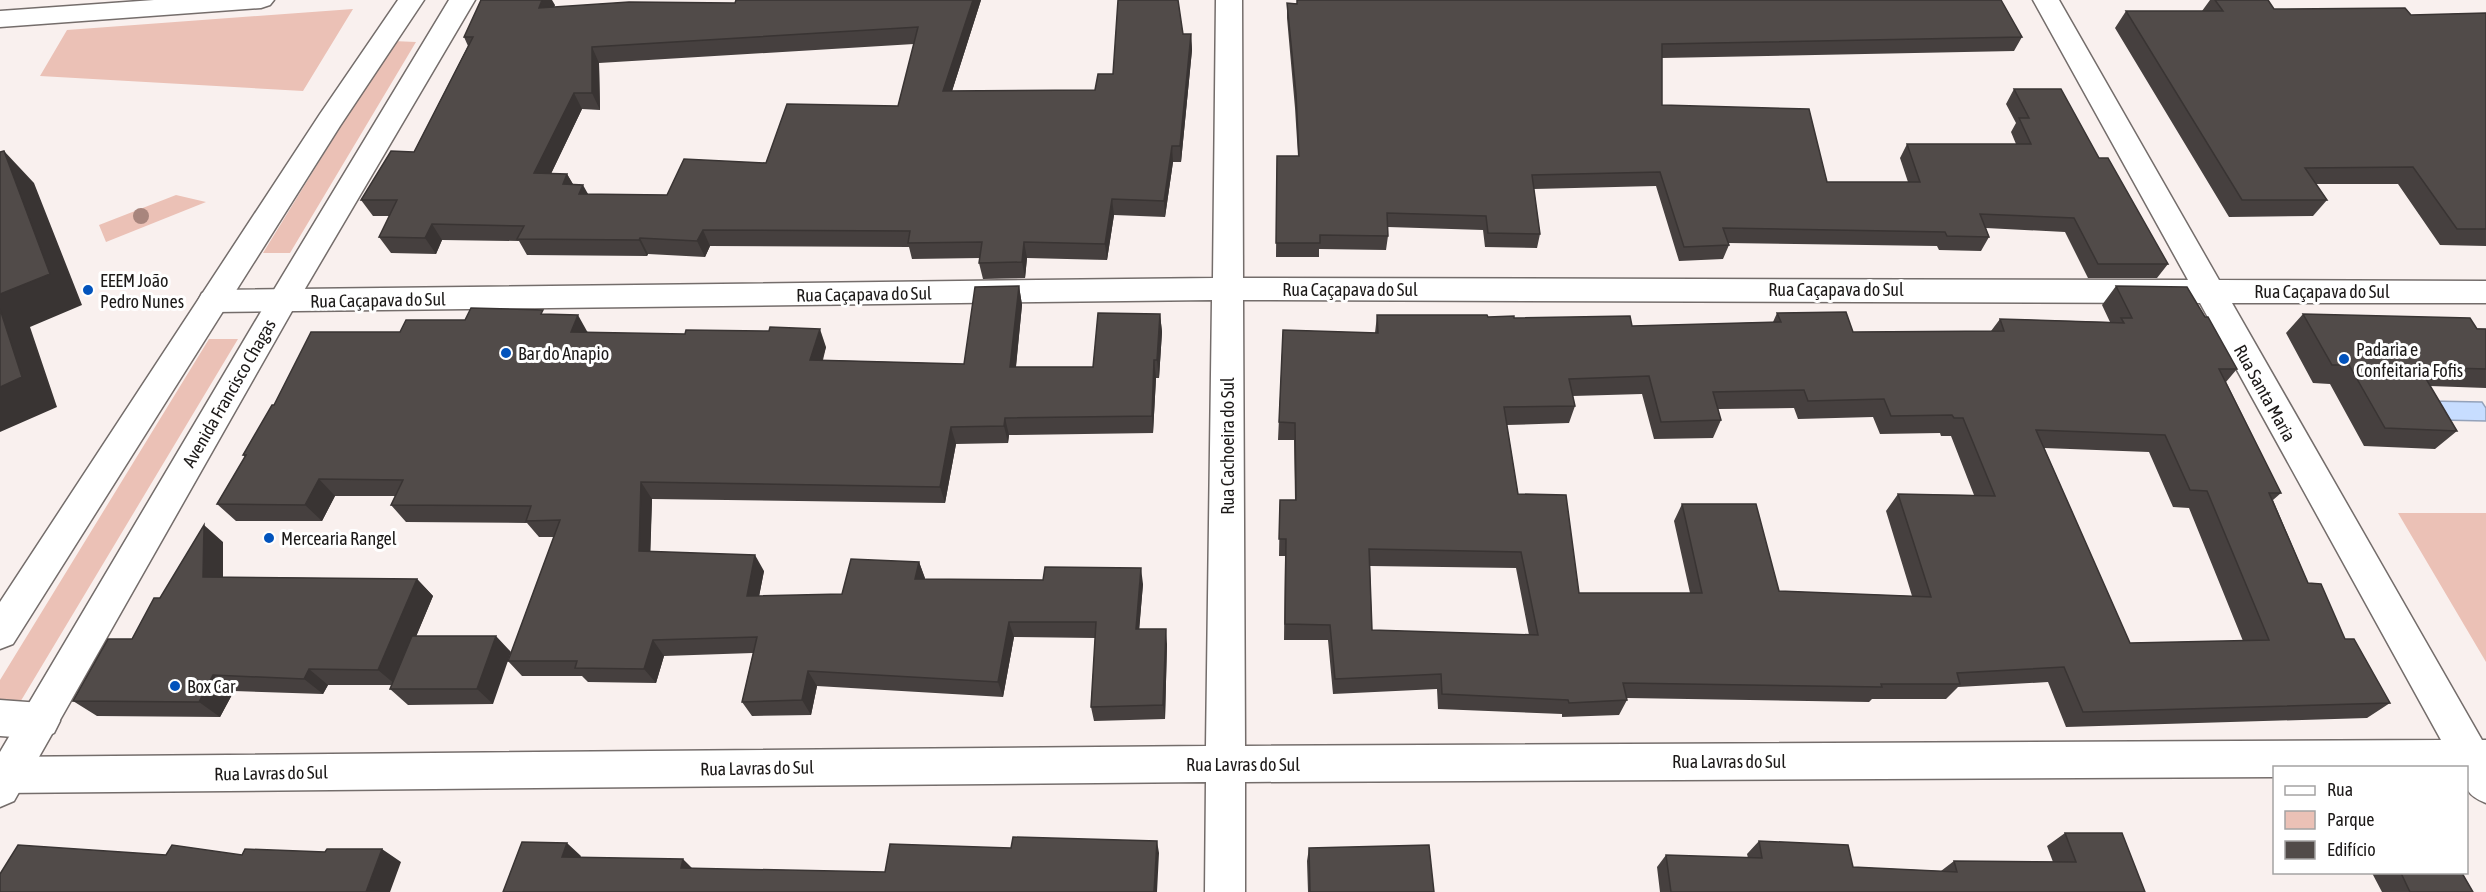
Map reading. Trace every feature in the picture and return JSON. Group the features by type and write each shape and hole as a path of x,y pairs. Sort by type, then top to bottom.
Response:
{"street":[{"path":"0,19 261,0"},
{"path":"0,633 330,120 411,0"},
{"name":"Avenida Francisco Chagas","path":"3,779 41,721 283,301 462,0"},
{"name":"Rua Cachoeira do Sul","path":"1226,892 1229,0"},
{"name":"Rua Santa Maria","path":"2046,0 2207,290 2481,766"},
{"name":"Rua Caçapava do Sul","path":"213,301 1228,289 2486,292"},
{"path":"0,718 41,721"},
{"name":"Rua Lavras do Sul","path":"3,779 1225,764 2481,766"}],"green space":[{"path":"353,9 303,91 40,76 67,30"},
{"path":"393,41 416,42 290,253 263,253"},
{"path":"176,195 206,202 106,242 99,225"},
{"path":"209,339 238,339 16,709 0,709 0,680"},
{"path":"2398,513 2486,513 2486,662"}],"water":[{"path":"2430,401 2482,402 2486,408 2486,421 2441,420"}],"building":[{"path":"481,0 542,0 539,8 629,2 735,3 736,0 973,0 943,91 1095,90 1098,74 1113,74 1118,0 1178,0 1183,34 1191,34 1180,146 1172,146 1164,201 1112,199 1105,244 1024,242 1022,262 979,263 982,242 908,243 910,231 703,230 697,241 640,238 639,240 517,239 524,226 432,224 425,238 379,237 397,200 361,200 391,151 414,152 473,37 464,37","holes":["918,27 898,106 787,104 766,163 684,159 667,195 579,194 583,185 563,184 567,174 534,173 574,93 592,93 592,47"]},
{"path":"1297,0 2001,0 2022,37 1662,44 1662,105 1809,109 1827,182 1920,182 1907,144 2031,144 2019,118 2029,118 2014,89 2061,89 2099,158 2108,158 2168,264 2098,264 2074,218 1980,214 1989,237 1947,236 1945,232 1723,228 1729,245 1684,247 1660,172 1532,175 1540,234 1488,233 1486,216 1387,213 1388,236 1320,235 1320,243 1276,243 1277,156 1299,156 1296,94 1287,3 1297,4"},
{"path":"2215,0 2268,0 2274,9 2405,8 2411,15 2486,13 2486,229 2457,229 2413,167 2305,168 2327,200 2242,200 2126,11 2223,11"},
{"path":"4,151 50,274 0,294 0,152"},
{"path":"1019,286 1010,367 1093,367 1098,313 1160,314 1157,360 1154,360 1152,416 1005,418 1004,426 951,427 940,487 641,482 639,551 755,555 747,596 842,594 851,559 919,562 915,579 1043,580 1045,567 1141,568 1136,629 1166,629 1163,705 1091,707 1096,622 1009,622 998,682 808,671 802,700 742,702 757,637 653,640 644,669 575,668 577,661 508,661 560,520 526,521 531,506 391,505 403,480 319,479 305,505 217,504 246,455 243,455 274,405 311,332 400,332 406,320 465,320 471,308 543,310 541,314 578,315 571,332 685,334 686,330 769,331 770,327 820,329 810,360 964,364 975,287"},
{"path":"2116,286 2187,287 2205,317 2208,317 2237,369 2219,369 2281,493 2269,493 2308,583 2321,584 2345,639 2354,639 2390,703 2083,712 2064,667 1957,673 1960,684 1881,684 1882,687 1623,683 1627,700 1569,703 1568,700 1442,694 1441,674 1335,679 1330,625 1285,624 1286,539 1279,539 1280,500 1296,500 1295,423 1279,422 1283,330 1378,333 1377,315 1487,315 1488,317 1514,316 1514,318 1630,316 1632,326 1781,322 1777,313 1846,312 1853,332 2004,331 2000,319 2124,323 2121,318 2132,318","holes":["1649,376 1661,422 1721,420 1713,392 1804,390 1808,401 1884,399 1891,416 1952,415 1954,418 1963,418 1995,496 1898,494 1931,597 1779,591 1756,504 1682,504 1702,593 1579,593 1566,495 1518,494 1504,407 1575,406 1569,379","2036,430 2165,435 2190,490 2207,491 2269,640 2130,643","1369,549 1521,552 1538,635 1372,630"]},
{"path":"0,309 22,377 0,387"},
{"path":"2303,314 2470,318 2477,329 2486,329 2486,369 2419,367 2457,431 2385,428 2349,365 2332,365"},
{"path":"204,525 203,577 417,579 378,670 309,669 304,679 213,675 199,702 73,701 108,639 132,639 154,598 160,598"},
{"path":"412,636 496,636 477,689 390,689"},
{"path":"2065,833 2122,833 2145,892 1671,892 1666,855 1762,858 1759,841 1848,845 1853,867 1957,872 1954,861 2076,862"},
{"path":"1013,837 1157,841 1154,892 503,892 522,842 567,843 562,857 683,859 681,868 885,872 890,844 1011,848"},
{"path":"18,845 166,855 172,845 242,855 245,849 325,852 327,849 382,849 366,892 0,892 0,874"},
{"path":"1429,845 1434,892 1310,892 1309,848"},
{"path":"2401,874 2463,874 2473,892 2410,892"}],"place":[{"name":"EEEM João Pedro Nunes","path":"88,290"},
{"name":"Bar do Anapio","path":"506,353"},
{"name":"Padaria e Confeitaria Fofis","path":"2344,359"},
{"name":"Mercearia Rangel","path":"269,538"},
{"name":"Box Car","path":"175,686"}]}
